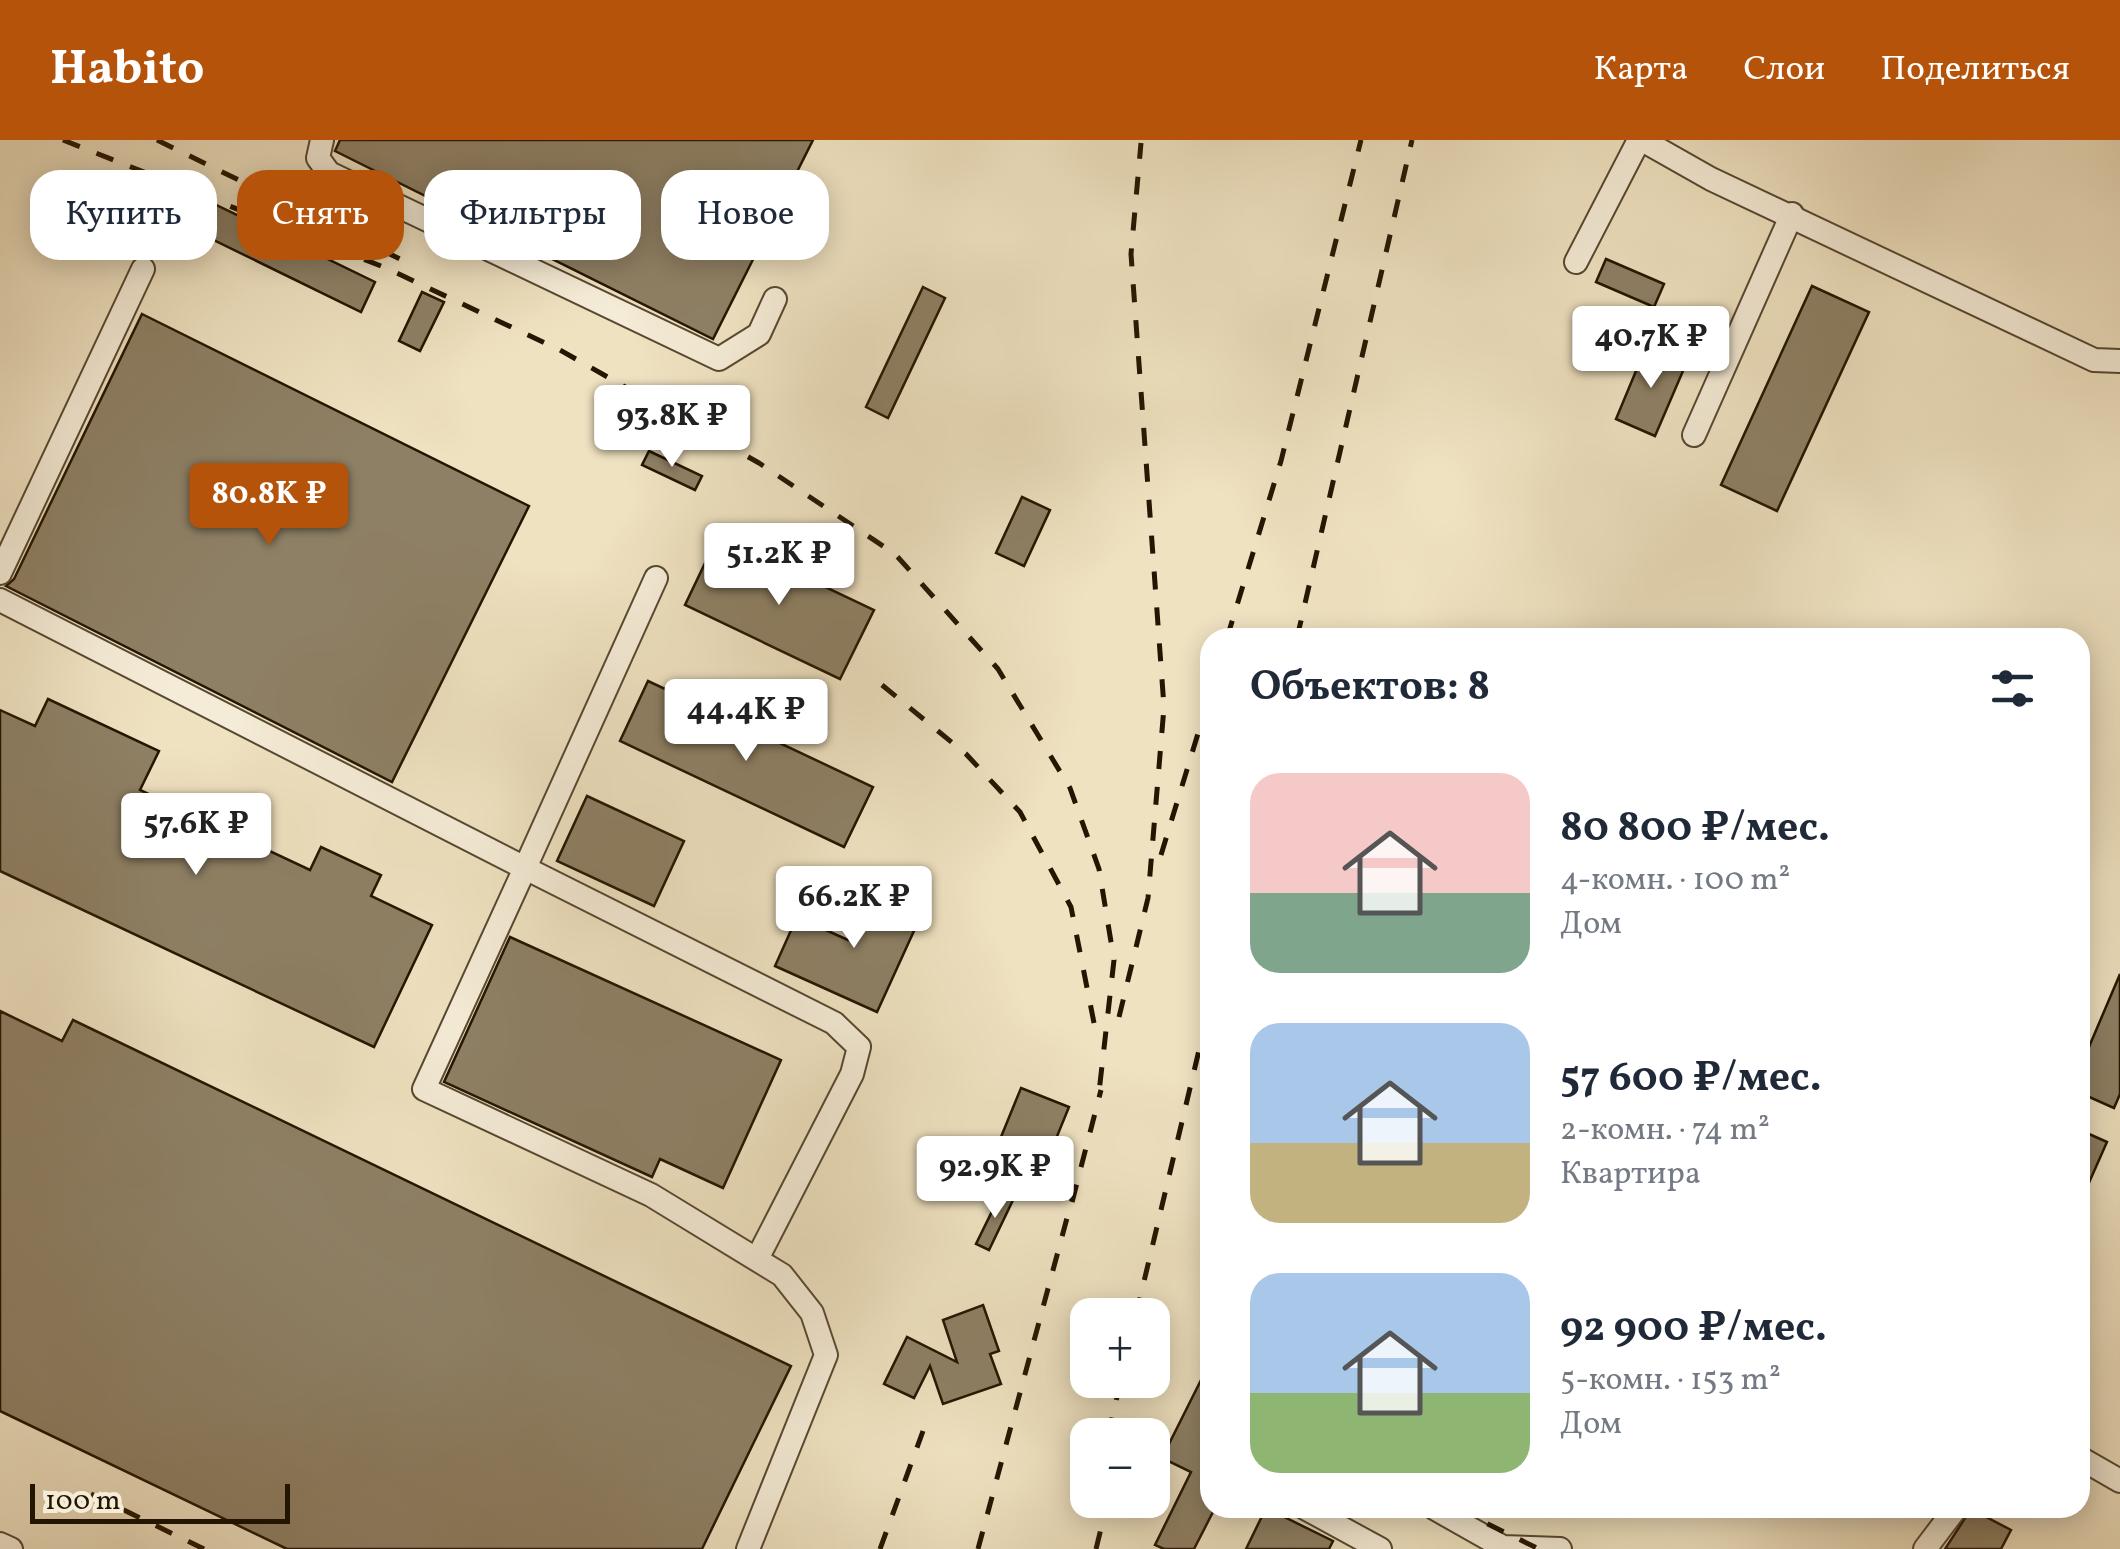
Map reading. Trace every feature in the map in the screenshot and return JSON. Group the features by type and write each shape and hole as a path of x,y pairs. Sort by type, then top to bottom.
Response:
{"lane":[{"path":"322,140 318,158 328,172 719,359 759,334 775,300"},
{"path":"1576,262 1641,140 1711,178 2094,360 2120,361"},
{"path":"1694,435 1792,214"},
{"path":"0,572 143,269"},
{"path":"656,578 424,1089 651,1195 782,1275 812,1313 826,1355 748,1549"},
{"path":"0,600 834,1022 858,1047 852,1074 757,1259"},
{"path":"2090,1464 2120,1481"},
{"path":"1323,1518 1380,1549"},
{"path":"1452,1518 1503,1547 1560,1549"},
{"path":"1925,1549 1948,1518"},
{"path":"0,1544 11,1549"}],"building":[{"path":"340,140 813,140 798,170 661,170 661,260 753,260 713,339 554,260 641,260 641,170 424,170 424,195 404,185 404,170 373,170 335,151"},
{"path":"217,205 237,215 237,251 217,242"},
{"path":"1606,259 1664,284 1654,307 1596,282"},
{"path":"255,260 330,260 375,282 361,312"},
{"path":"1812,286 1869,312 1777,511 1721,485"},
{"path":"923,287 945,298 888,418 866,407"},
{"path":"422,292 444,302 420,351 399,341"},
{"path":"142,314 529,506 392,782 6,586 14,579"},
{"path":"1646,347 1686,364 1655,436 1616,419"},
{"path":"649,451 702,476 695,490 642,465"},
{"path":"1022,497 1050,510 1024,566 996,553"},
{"path":"718,536 874,610 840,679 685,605"},
{"path":"648,681 873,787 844,847 620,741"},
{"path":"48,699 159,751 140,790 310,870 321,847 381,875 371,896 432,925 374,1047 0,871 0,710 35,726"},
{"path":"587,796 684,841 654,906 557,861"},
{"path":"872,888 923,911 877,1012 775,966 797,917 848,940"},
{"path":"510,937 781,1060 723,1188 660,1159 652,1177 444,1082"},
{"path":"2120,974 2120,1094 2114,1108 2090,1097 2090,1044"},
{"path":"0,1011 62,1041 73,1020 791,1366 702,1549 287,1549 0,1411"},
{"path":"1021,1088 1069,1107 1040,1178 992,1159"},
{"path":"2090,1134 2107,1142 2090,1180"},
{"path":"1001,1193 1014,1198 989,1250 976,1244"},
{"path":"983,1305 999,1351 990,1354 1001,1384 943,1404 930,1366 914,1398 884,1384 907,1337 957,1362 943,1320"},
{"path":"1200,1382 1200,1518 1210,1518 1194,1549 1164,1549 1155,1545 1191,1472 1170,1462 1170,1442"},
{"path":"1261,1518 1286,1518 1333,1541 1329,1549 1246,1549"},
{"path":"1965,1518 1988,1518 2011,1530 2001,1549 1945,1549"}],"railway":[{"path":"63,140 386,268 560,350 759,463 895,554 998,669 1070,788 1099,869 1114,960 1098,1101"},
{"path":"157,140 404,261"},
{"path":"1230,628 1281,461 1361,140"},
{"path":"1299,628 1412,140"},
{"path":"1119,1017 1148,898 1164,707 1131,254 1141,143"},
{"path":"882,685 966,754 1020,812 1071,907 1097,1038"},
{"path":"1161,855 1200,727"},
{"path":"1140,1298 1200,1046"},
{"path":"1072,1202 1101,1090"},
{"path":"978,1549 1074,1192"},
{"path":"1112,1418 1117,1398"},
{"path":"880,1549 923,1431"},
{"path":"91,1494 204,1549"},
{"path":"1096,1549 1104,1518"},
{"path":"1475,1518 1539,1549"}]}
